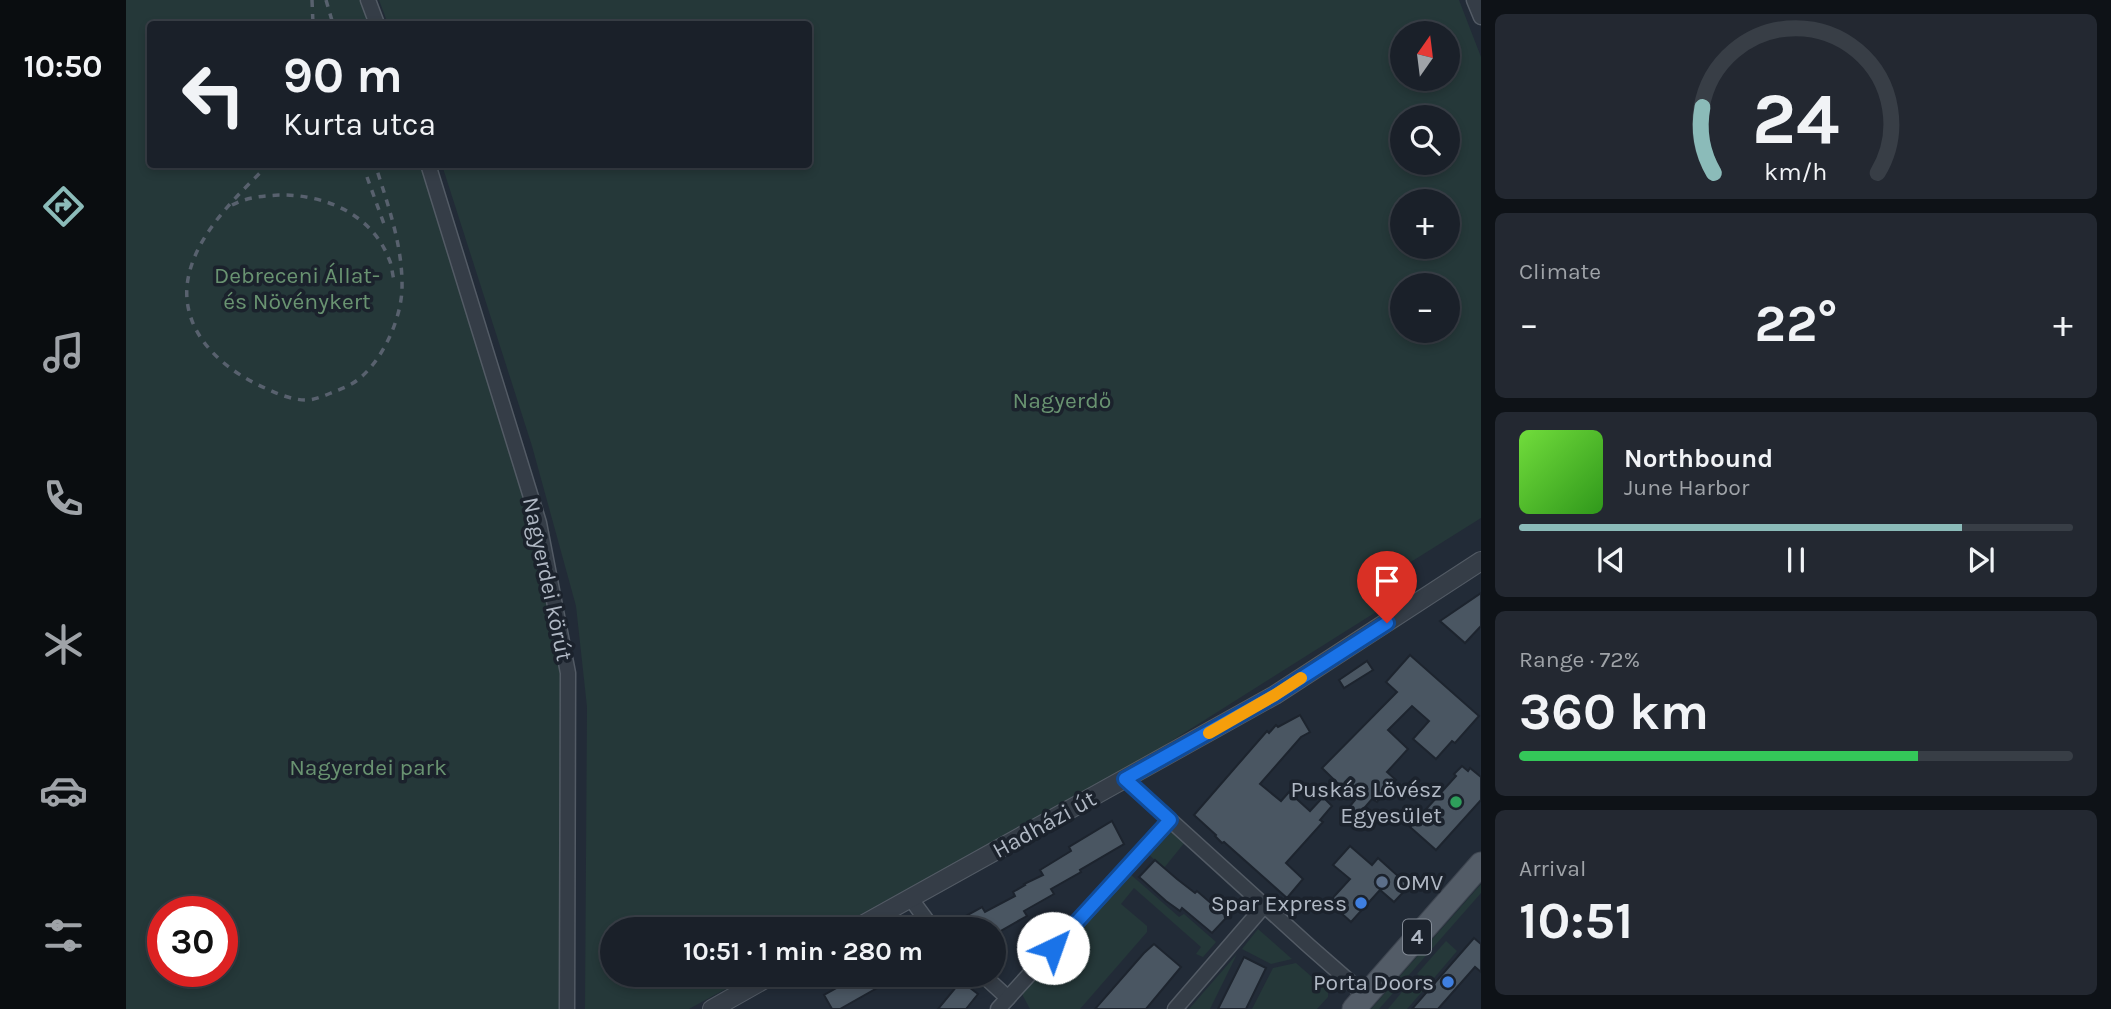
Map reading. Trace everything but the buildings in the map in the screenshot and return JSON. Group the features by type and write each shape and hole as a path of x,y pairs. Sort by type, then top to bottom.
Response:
{"main road":[{"name":"4","path":"1360,1002 1481,864"}],"street":[{"path":"368,0 376,21"},
{"path":"1474,0 1481,17"},
{"name":"Nagyerdei körút","path":"429,168 539,523 568,673 568,1009"},
{"name":"Hadházi út","path":"877,917 1275,695 1481,561"},
{"path":"1125,779 1264,906 1360,1002"},
{"path":"998,1009 1170,820"},
{"path":"911,899 924,917"},
{"path":"1175,1009 1264,906"},
{"path":"712,1009 751,987"},
{"path":"996,987 1008,998"}],"green space":[{"name":"Nagyerdei park","path":"126,0 368,0 376,21 147,21 147,168 429,168 539,523 568,673 567,1009 126,1009"},
{"name":"Nagyerdő","path":"379,0 1459,0 1481,57 1481,518 1406,565 1403,595 1127,769 856,917 600,917 600,987 729,987 689,1009 585,1009 587,707 576,606 532,446 443,168 812,168 812,21 387,21"},
{"path":"1166,833 1174,833 1185,842 1164,868 1147,853"},
{"path":"1129,873 1179,917 1184,914 1216,942 1203,957 1196,954 1201,947 1134,888 1121,904 1147,926 1147,932 1080,1009 1030,1009 1023,991"},
{"path":"1481,884 1481,893 1379,1009 1371,1009"},
{"path":"1258,929 1292,959 1271,964 1242,949"},
{"path":"1446,941 1457,951 1429,984 1417,974"},
{"path":"1237,954 1210,1009 1189,1009"},
{"path":"1296,963 1328,991 1328,997 1317,1009 1252,1009 1273,968"},
{"path":"1415,976 1427,986 1407,1009 1388,1009"}],"railway":[{"path":"312,0 313,21"},
{"path":"326,0 332,21"},
{"path":"265,168 230,204 206,235 191,268 187,286 188,304 199,335 221,361 265,388 290,398 306,400 339,390 360,378 383,349 398,313 402,289 400,257 394,226 376,168"},
{"path":"367,177 384,224"},
{"path":"232,205 261,196 279,195 313,198 329,203 359,219 371,230 390,261 394,280"}],"slow traffic":[{"path":"1209,733 1301,678"}],"place":[{"name":"Puskás Lövész Egyesület","path":"1456,802"},
{"name":"OMV","path":"1382,882"},
{"name":"Spar Express","path":"1361,903"},
{"name":"Porta Doors","path":"1448,982"}],"route":[{"path":"1053,948 1170,820 1125,779 1275,695 1387,623"}],"park label":[{"name":"Debreceni Állat- és Növénykert","path":"297,288"}]}
